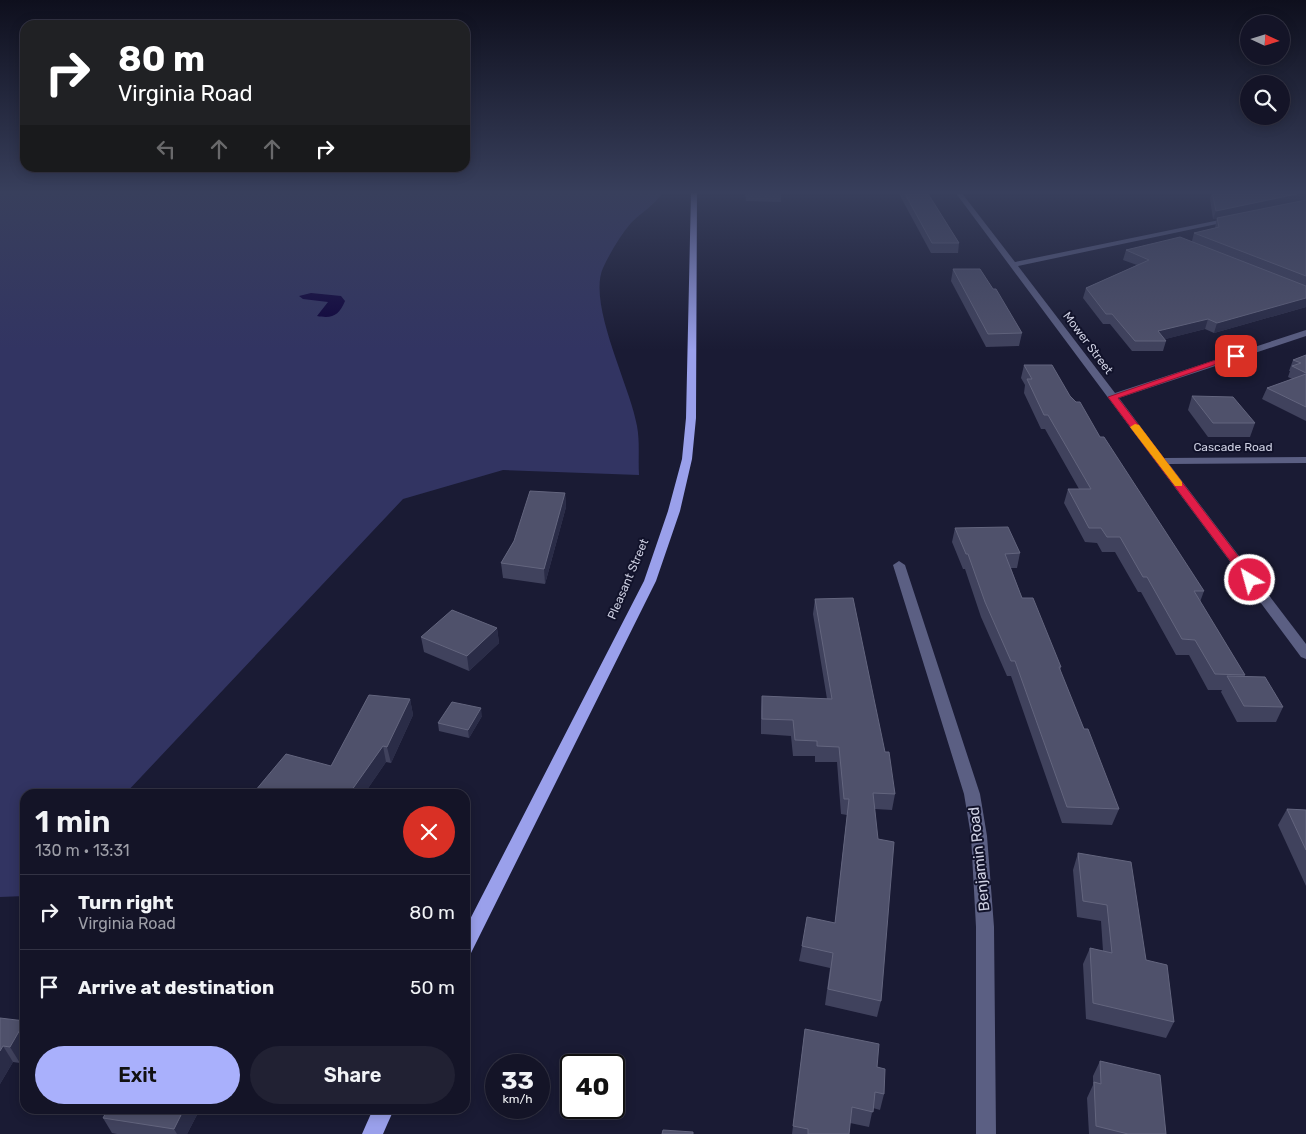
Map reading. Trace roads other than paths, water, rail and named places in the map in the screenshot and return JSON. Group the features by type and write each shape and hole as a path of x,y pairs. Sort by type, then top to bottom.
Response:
{"main road":[{"name":"Pleasant Street","path":"470,937 650,581 674,511 687,459 691,418 693,245"},
{"path":"372,1134 382,1114"}],"street":[{"name":"Mower Street","path":"999,245 1306,654"},
{"path":"1014,265 1108,245"},
{"path":"1112,397 1306,333"},
{"name":"Cascade Road","path":"1161,461 1306,460"},
{"name":"Benjamin Road","path":"899,565 972,794 979,836 985,927 986,1134"}]}
